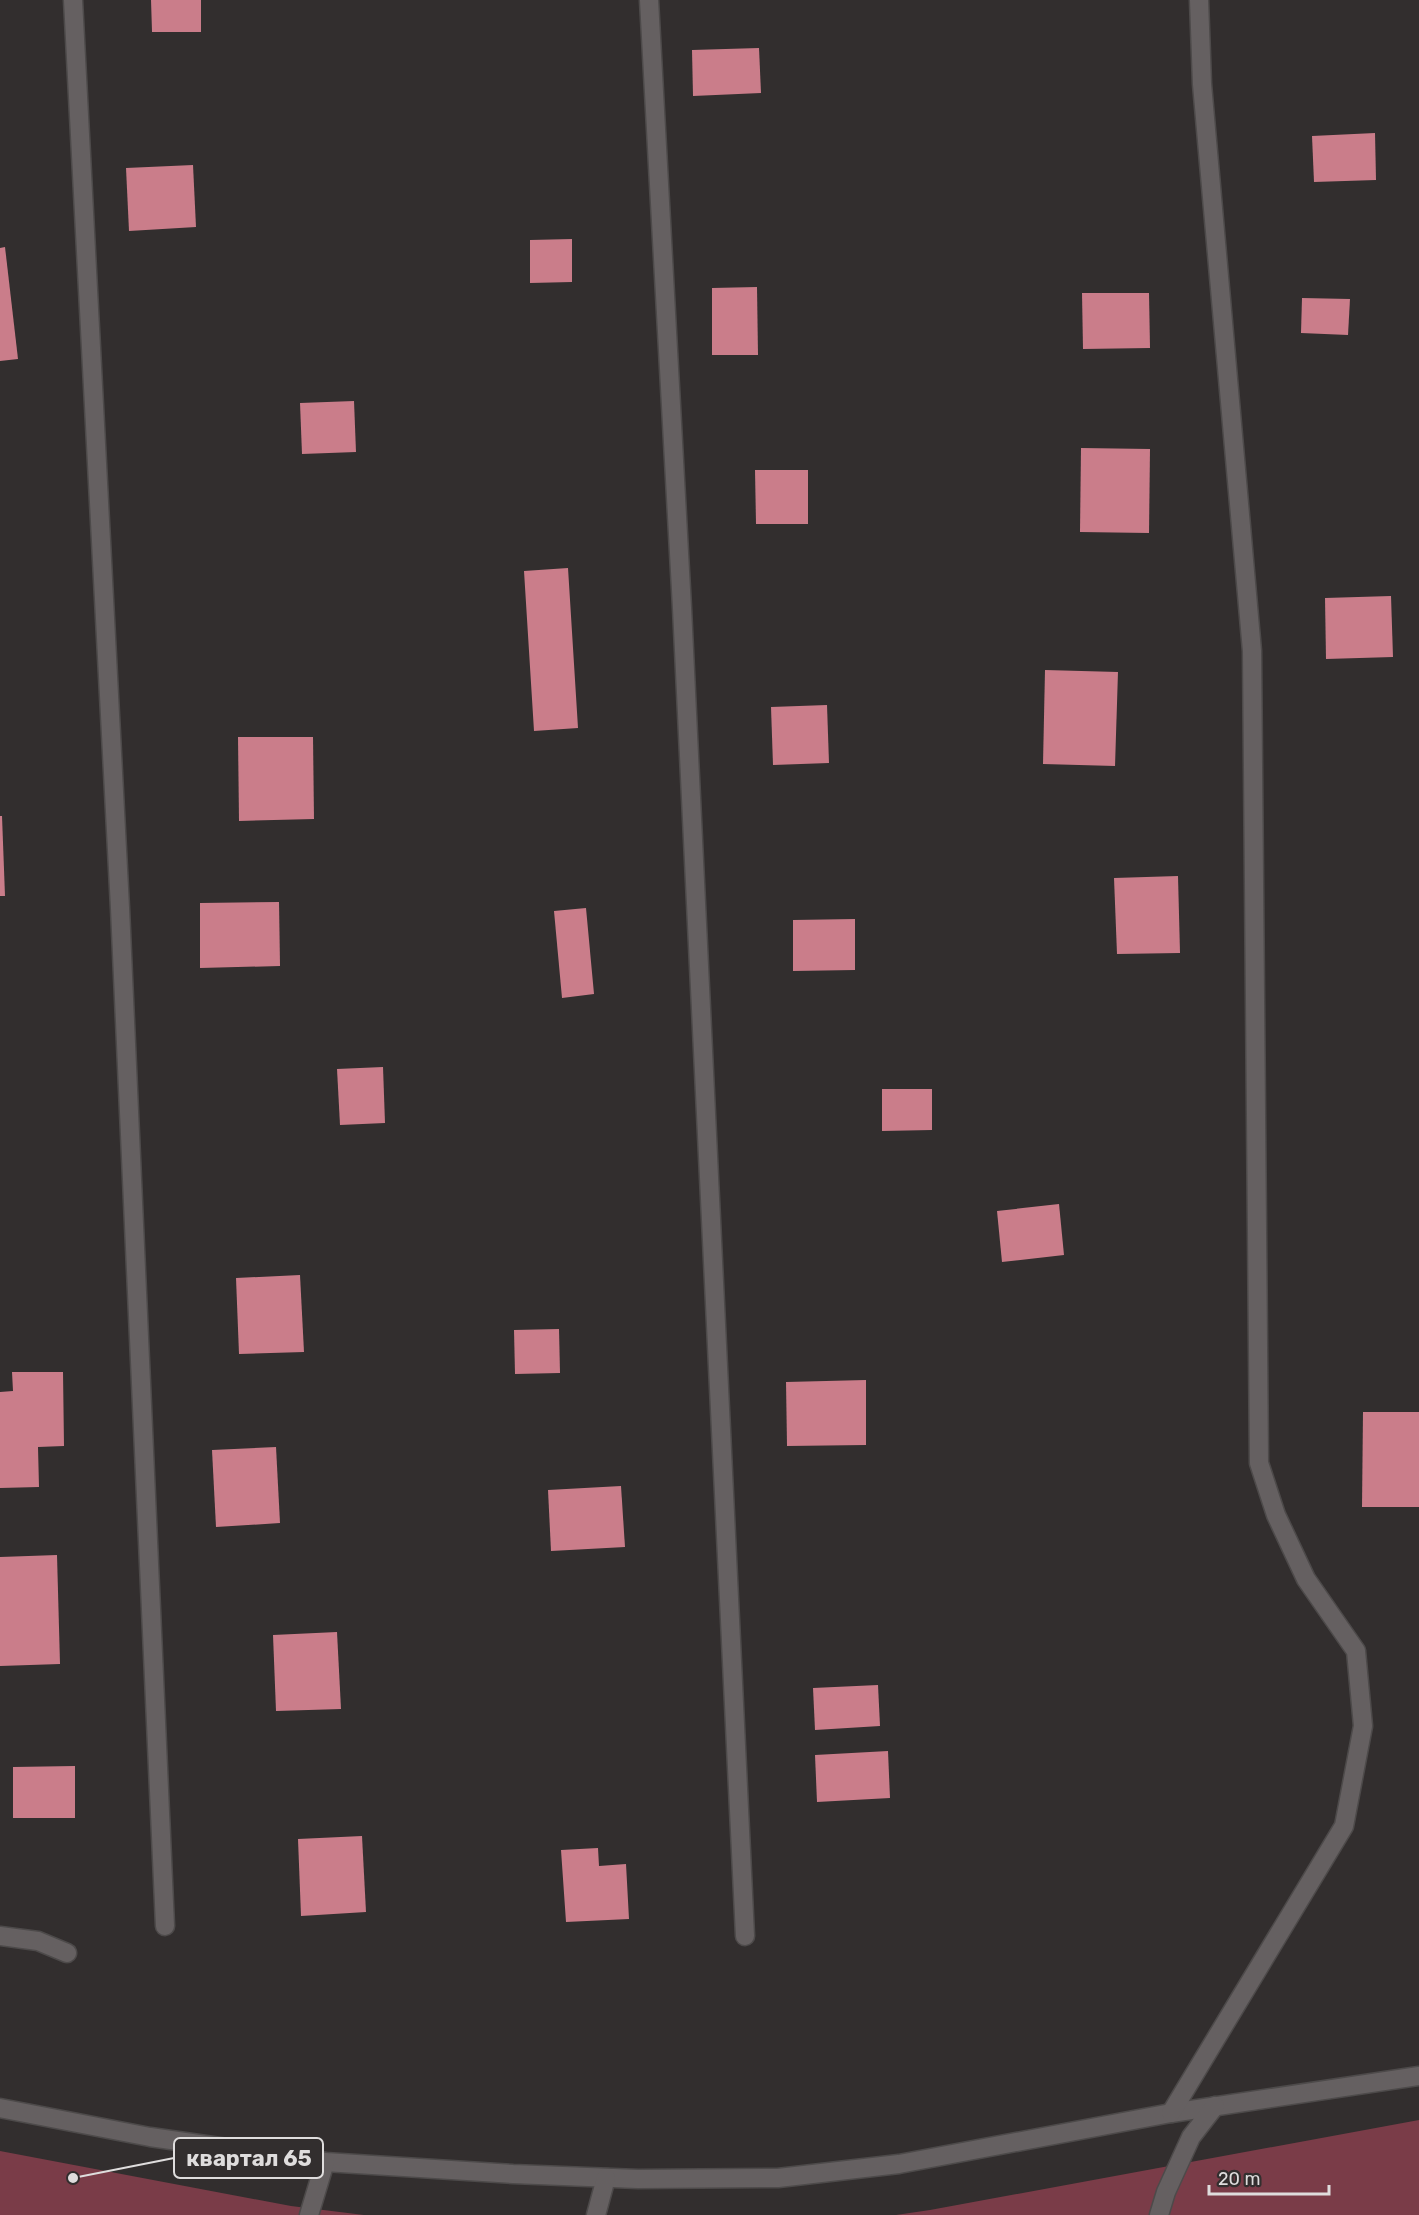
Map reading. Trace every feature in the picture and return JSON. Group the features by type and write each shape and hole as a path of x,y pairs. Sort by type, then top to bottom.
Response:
{"lane":[{"path":"73,0 120,908 165,1926"},
{"path":"649,0 685,656 745,1936"},
{"path":"1171,2113 1344,1826 1364,1726 1356,1651 1306,1579 1276,1515 1259,1463 1252,651 1202,84 1199,0"},
{"path":"0,1936 38,1941 67,1953"},
{"path":"0,2108 150,2137 325,2163 606,2178 778,2178 898,2164 1171,2113 1419,2076"},
{"path":"1160,2215 1166,2192 1191,2137 1215,2106"},
{"path":"309,2215 325,2163"},
{"path":"596,2215 606,2178"}],"shaded area":[{"path":"1419,2120 1419,2215 896,2215 930,2210"},
{"path":"0,2151 291,2206 364,2215 0,2215"}],"building":[{"path":"151,0 201,0 201,32 152,32"},
{"path":"759,48 761,93 693,96 692,50"},
{"path":"1375,133 1376,180 1314,182 1312,136"},
{"path":"193,165 196,227 129,231 126,168"},
{"path":"572,239 572,282 530,283 530,240"},
{"path":"5,247 18,359 0,361 0,248"},
{"path":"757,287 758,355 712,355 712,288"},
{"path":"1082,293 1149,293 1150,348 1083,349"},
{"path":"1302,298 1350,299 1348,335 1301,333"},
{"path":"354,401 356,452 302,454 300,403"},
{"path":"1081,448 1150,449 1149,533 1080,532"},
{"path":"755,470 808,470 808,524 756,524"},
{"path":"568,568 578,728 534,731 524,571"},
{"path":"1391,596 1393,657 1326,659 1325,598"},
{"path":"1045,670 1118,672 1115,766 1043,764"},
{"path":"827,705 829,763 773,765 771,707"},
{"path":"238,737 313,737 314,819 239,821"},
{"path":"0,816 2,816 5,896 0,896"},
{"path":"1178,876 1180,953 1117,954 1114,878"},
{"path":"279,902 280,966 200,968 200,903"},
{"path":"586,908 594,994 562,998 554,911"},
{"path":"855,919 855,970 793,971 793,920"},
{"path":"383,1067 385,1123 340,1125 337,1069"},
{"path":"882,1089 932,1089 932,1130 882,1131"},
{"path":"1059,1204 1064,1255 1002,1262 997,1211"},
{"path":"300,1275 304,1352 239,1354 236,1278"},
{"path":"559,1329 560,1373 515,1374 514,1330"},
{"path":"12,1372 63,1372 64,1446 38,1447 39,1487 0,1488 0,1392 13,1391"},
{"path":"866,1380 866,1445 787,1446 786,1382"},
{"path":"1363,1412 1419,1412 1419,1507 1362,1507"},
{"path":"276,1447 280,1523 216,1527 212,1450"},
{"path":"621,1486 625,1547 551,1551 548,1490"},
{"path":"57,1555 60,1664 0,1666 0,1557"},
{"path":"337,1632 341,1709 276,1711 273,1635"},
{"path":"878,1685 880,1726 815,1730 813,1688"},
{"path":"888,1751 890,1798 817,1802 815,1755"},
{"path":"75,1766 75,1818 13,1818 13,1767"},
{"path":"362,1836 366,1912 301,1916 298,1839"},
{"path":"598,1848 599,1866 626,1864 629,1919 566,1922 561,1850"}],"place":[{"name":"квартал 65","path":"73,2178"}]}
